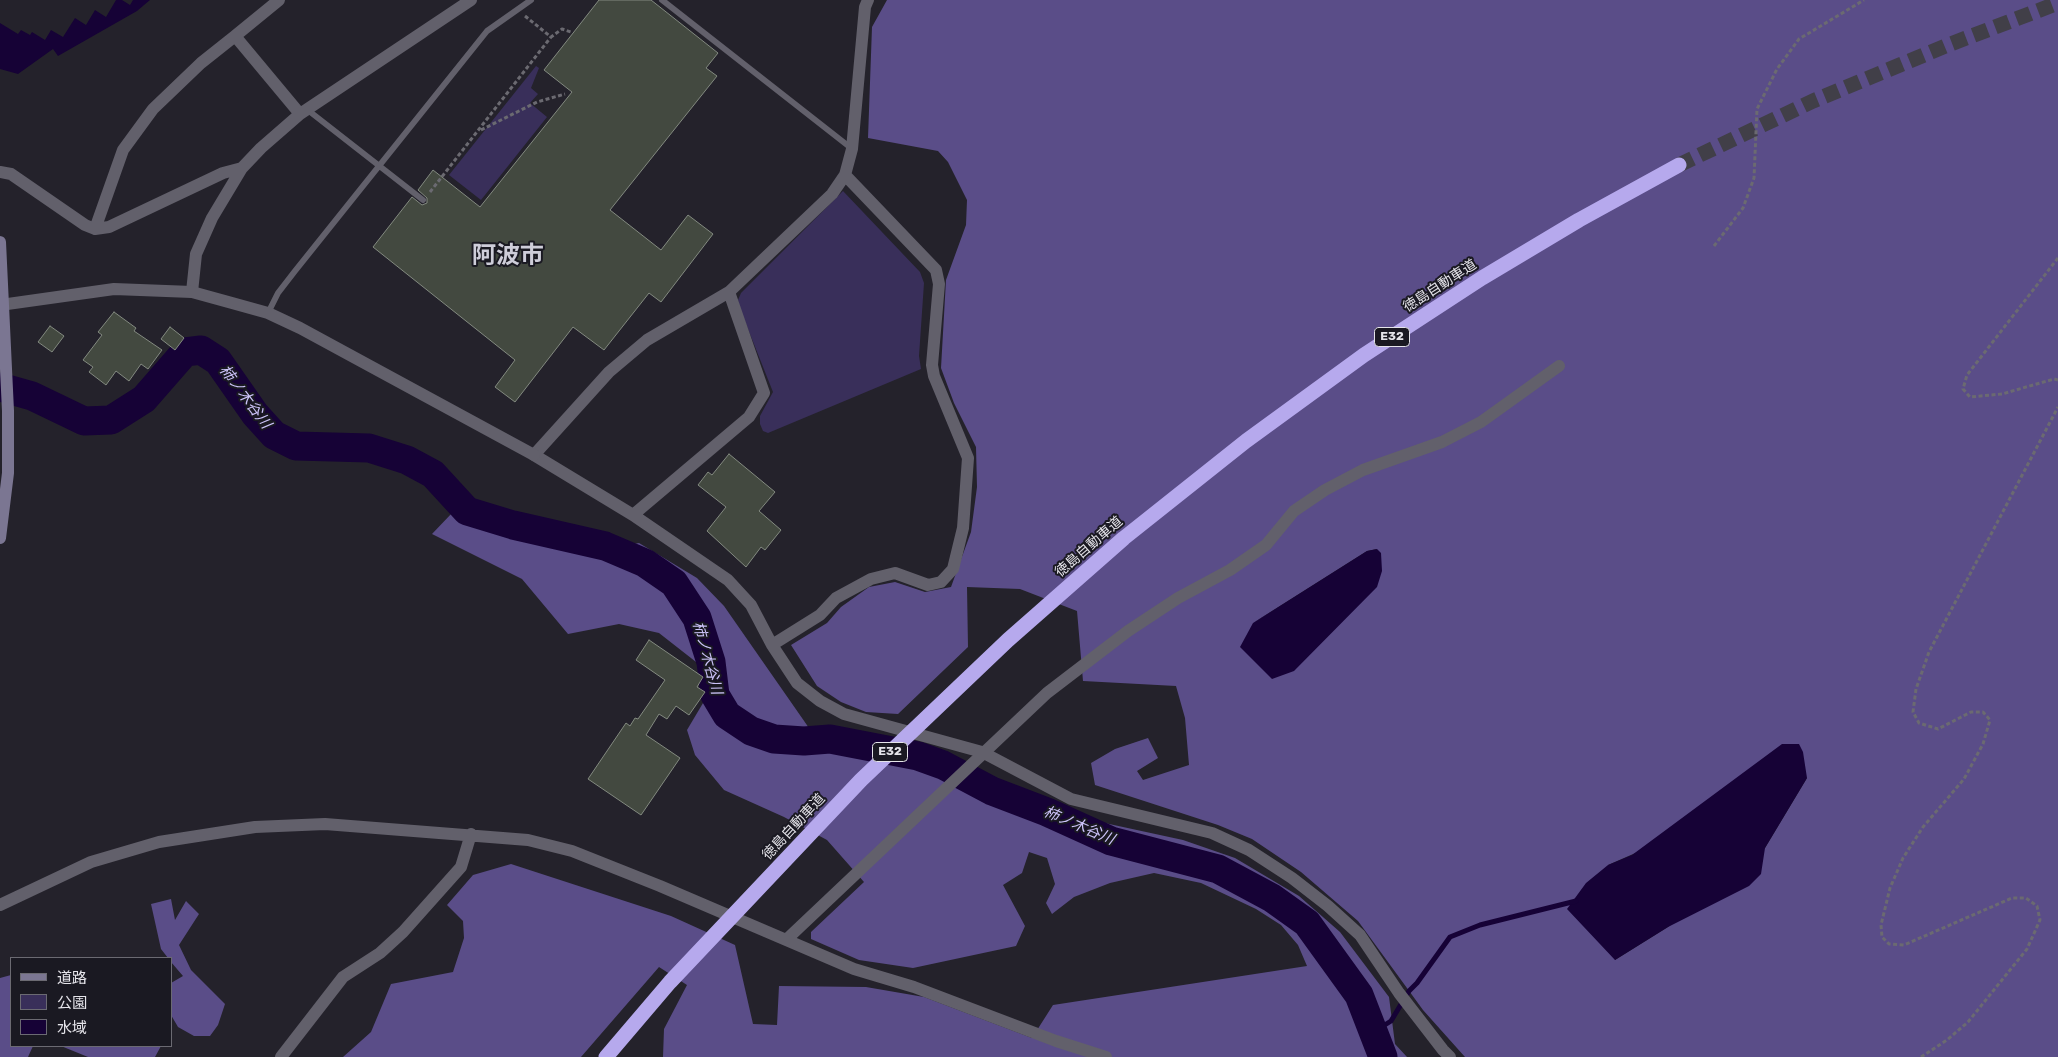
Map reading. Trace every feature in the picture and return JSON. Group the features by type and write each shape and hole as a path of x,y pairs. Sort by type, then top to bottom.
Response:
{"highway":[{"name":"徳島自動車道","path":"606,1057 670,982 861,780 1008,640 1124,538 1246,441 1364,355 1482,278 1578,220 1679,165"}],"main road":[{"path":"0,242 8,411 8,473 0,538"}],"street":[{"path":"95,229 123,150 153,109 201,62 279,0"},
{"path":"192,292 196,254 212,218 242,168 305,113 471,0"},
{"path":"534,455 609,372 647,340 729,292 832,194 845,175 852,149 865,7 868,0"},
{"path":"236,36 305,113"},
{"path":"0,172 11,174 85,226 95,229 109,227 222,173 242,168"},
{"path":"772,645 820,615 836,598 871,578 894,572 928,586 941,582 953,568 963,528 968,458 934,376 932,365 939,284 936,270 845,175"},
{"path":"2,305 114,289 192,292 268,313 300,328 534,455 633,515 728,580 751,605 772,645 797,683 820,700 844,714 982,752 1071,799 1212,833 1249,850 1292,878 1328,906 1360,935 1399,993 1450,1057"},
{"path":"633,515 749,417 764,393 729,292"},
{"path":"786,940 982,752 1054,687 1128,631 1178,598 1230,570 1266,545 1294,511 1324,490 1363,470 1442,442 1481,422 1559,366"},
{"path":"0,905 91,862 159,842 254,828 325,824 471,834 528,840 572,851 854,970 914,987 1056,1041 1106,1057"},
{"path":"281,1057 343,977 380,952 403,932 461,868 471,834"}],"lane":[{"path":"268,313 278,294 379,164 487,31 530,0"},
{"path":"662,0 852,149"},
{"path":"305,113 379,164 424,200"}],"path":[{"path":"1714,246 1743,208 1754,178 1757,109 1777,69 1799,39 1864,0"},
{"path":"517,10 551,38"},
{"path":"424,200 551,38 562,29 571,32"},
{"path":"478,132 537,102 565,94"},
{"path":"2058,258 1967,375 1963,389 1970,397 2002,394 2054,379 2058,380"},
{"path":"1921,1057 1947,1040 1968,1022 2027,949 2040,920 2038,906 2026,898 2012,898 1904,945 1889,944 1882,937 1881,925 1890,888 1903,858 1923,827 1964,779 1983,744 1990,720 1983,712 1971,712 1938,729 1919,723 1913,712 1916,690 1929,652 2058,407"}],"green space":[{"path":"536,66 539,68 531,88 538,94 530,103 547,117 481,200 449,175"},
{"path":"843,191 920,272 924,283 919,356 921,369 768,433 763,431 760,424 760,416 773,392 738,300 741,293"}],"shaded area":[{"path":"887,0 2058,0 2058,1057 1465,1057 1423,1010 1358,921 1301,872 1252,839 1218,825 1095,785 1091,763 1115,749 1148,738 1158,758 1137,771 1143,780 1189,765 1185,718 1176,686 1083,681 1077,611 1020,589 967,587 968,647 898,714 866,712 841,702 817,686 791,645 827,623 841,607 869,587 895,582 925,592 951,587 971,532 977,487 976,447 954,403 941,368 946,280 966,225 967,200 948,162 938,151 868,138 872,27","holes":["1377,549 1253,623 1367,551","1807,778 1765,848 1668,927 1615,960 1608,865"]},
{"path":"452,513 597,551 639,543 697,578 724,606 825,751 916,763 1013,807 1100,822 1183,840 1235,858 1299,896 1340,932 1389,997 1395,1044 1407,1057 663,1057 664,1029 687,985 659,967 581,1057 343,1057 371,1032 391,984 453,972 464,938 463,921 447,905 473,875 511,864 671,916 735,945 753,1024 777,1025 779,986 866,987 924,997 1032,1038 1053,1005 1307,966 1298,945 1281,925 1256,909 1201,883 1154,873 1110,883 1074,897 1052,914 1046,903 1055,884 1047,858 1029,852 1022,873 1003,885 1025,926 1016,946 913,968 859,960 811,939 811,932 864,882 827,840 784,817 724,790 695,755 687,730 706,698 708,684 705,669 659,633 619,624 568,634 522,579 432,534"},
{"path":"171,899 175,920 186,901 199,914 179,945 191,970 225,1004 218,1025 210,1036 194,1036 178,1027 172,1017 172,982 183,976 172,963 172,957 167,957 161,949 151,904"},
{"path":"10,975 10,1047 33,1047 28,1057 0,1057 0,978"},
{"path":"63,1047 160,1047 155,1057 88,1057"}],"water":[{"path":"116,0 122,0 130,5 133,0 150,0 137,11 58,56 53,49 18,74 0,69 0,23 18,34 21,30 30,35 32,32 45,40 51,30 63,37 75,18 86,25 95,10 106,17"},
{"path":"1377,549 1381,553 1382,571 1377,587 1294,671 1272,679 1240,647 1253,623 1367,551"},
{"path":"1782,744 1799,744 1803,752 1807,778 1765,848 1761,874 1749,886 1668,927 1615,960 1567,909 1586,883 1608,865 1632,855"}],"building":[{"path":"599,0 651,0 718,53 706,68 717,76 610,210 661,250 688,215 713,234 661,302 649,293 604,350 573,327 515,402 495,387 515,360 373,247 412,197 422,205 427,203 427,198 418,190 433,170 480,207 572,92 544,70"},
{"path":"114,312 136,328 134,331 162,350 148,369 141,364 129,381 116,371 106,385 89,372 93,367 83,360 102,335 98,332"},
{"path":"50,326 64,336 52,352 38,342"},
{"path":"170,327 184,338 175,350 161,339"},
{"path":"729,454 775,492 759,511 781,530 765,550 761,547 746,567 707,531 726,507 698,485 708,472 712,475"},
{"path":"649,640 703,677 697,687 705,692 689,715 676,706 667,719 659,714 646,735 680,758 641,815 588,779 626,723 630,726 635,718 638,719 665,680 636,660"}],"waterway":[{"name":"柿ノ木谷川","path":"0,387 32,396 84,421 111,420 144,399 185,352 201,350 218,361 255,414 274,435 296,446 369,448 407,460 433,474 467,511 513,525 605,546 645,563 674,583 697,618 711,662 715,695 727,715 751,731 774,739 804,741 830,739 918,756 943,765 992,791 1047,812 1111,841 1218,869 1272,898 1307,923 1359,995 1383,1057"},
{"path":"1372,1033 1391,1021 1409,991 1417,983 1450,937 1480,925 1576,901"}],"tunnel":[{"path":"1679,165 1813,101 1948,45 2058,3"}],"district":[{"name":"阿波市","path":"508,256"}]}
